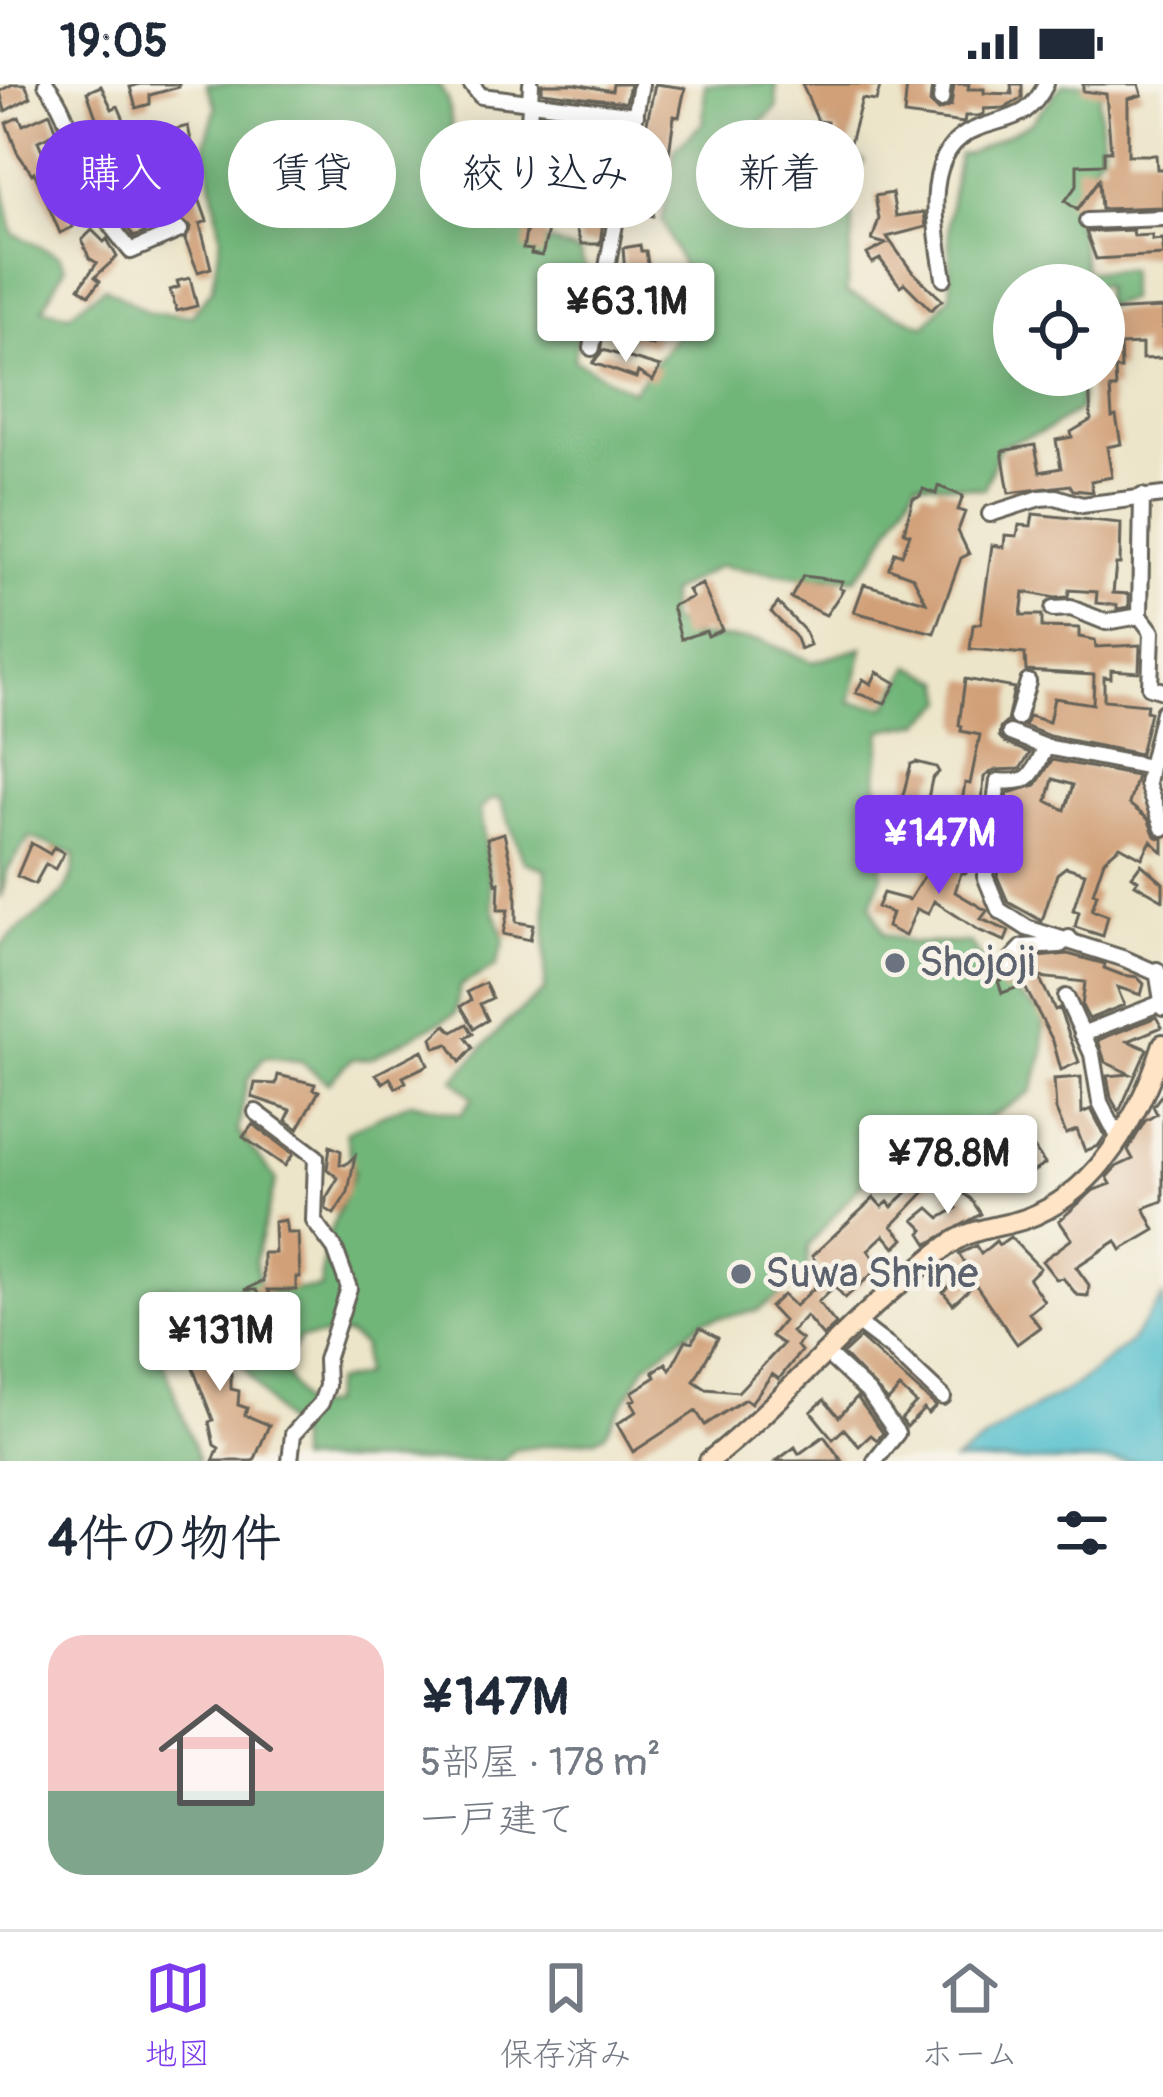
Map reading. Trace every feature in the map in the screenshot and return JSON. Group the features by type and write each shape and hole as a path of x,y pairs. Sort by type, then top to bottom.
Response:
{"main road":[{"path":"709,1461 765,1416 908,1276 961,1237 1025,1219 1062,1198 1106,1161 1150,1083 1163,1044"}],"street":[{"path":"46,84 72,127 81,169 103,217 131,250 180,230"},
{"path":"471,84 481,95 636,115"},
{"path":"528,120 531,84"},
{"path":"592,349 641,84"},
{"path":"944,278 936,225 943,154 954,140 974,129 1023,115 1046,84"},
{"path":"1087,221 1163,218"},
{"path":"990,514 1040,498 1056,497 1082,506 1163,494"},
{"path":"1142,496 1140,616 1152,632 1150,687 1163,691 1147,784 1163,827"},
{"path":"1053,609 1071,608 1106,622 1140,616"},
{"path":"1028,682 1014,726 1046,747 1150,767"},
{"path":"1046,747 1029,779 998,781 985,876 999,910 1027,928 1066,940"},
{"path":"897,832 987,847"},
{"path":"1006,965 1023,946 1060,945 1074,934 1154,962 1162,1005 1082,1034"},
{"path":"1066,997 1092,1054 1100,1102 1119,1139"},
{"path":"256,1112 316,1157 314,1221 335,1249 349,1288 326,1360 327,1386 320,1403 293,1434 290,1461"},
{"path":"857,1323 892,1348 943,1397"},
{"path":"827,1354 869,1394 897,1433 875,1461"}],"green space":[{"path":"206,84 439,84 451,120 420,120 420,228 512,228 579,252 587,273 574,360 632,391 681,329 684,270 666,228 672,228 675,149 696,130 696,228 853,228 846,293 925,326 951,295 948,218 959,154 1030,123 1063,84 1103,84 1099,102 1103,150 1071,194 1084,264 993,264 993,396 1081,396 1080,409 1047,430 1000,446 984,489 917,481 874,557 855,578 800,577 719,566 670,593 669,620 692,636 762,641 813,662 863,648 850,702 887,707 911,666 943,681 947,701 921,723 882,730 877,775 882,876 871,905 884,934 913,943 970,943 996,978 1043,1016 1044,1052 1032,1091 982,1122 951,1133 893,1128 892,1147 808,1247 807,1276 757,1311 704,1320 647,1364 605,1434 596,1439 514,1450 503,1461 297,1461 297,1439 209,1311 167,1285 148,1294 144,1307 199,1461 0,1461 0,947 67,887 75,855 30,837 8,869 0,900 0,171 13,233 59,256 65,267 43,309 69,314 105,287 149,313 192,315 212,289 221,237 205,144 216,107","holes":["500,799 524,862 546,869 545,990 505,1024 454,1079 473,1098 461,1114 411,1102 346,1132 354,1173 326,1241 320,1288 261,1291 255,1260 276,1179 238,1132 247,1081 264,1057 300,1061 328,1083 352,1059 371,1058 455,1014 460,986 496,966 505,940 493,908 480,810 490,800","348,1334 363,1346 363,1375 334,1382 329,1404 306,1409 281,1366 300,1338"]},
{"path":"705,84 776,84 777,108 763,120 703,120"},
{"path":"1125,269 1129,269 1128,300"}],"water":[{"path":"1163,1297 1163,1461 954,1461 1077,1384 1129,1343"}],"building":[{"path":"25,84 31,97 5,111 0,91"},
{"path":"542,84 612,91 613,84 630,84 626,102 542,92"},
{"path":"655,84 685,88 672,131 672,120 647,120"},
{"path":"802,84 880,87 876,101 862,99 856,120 818,120"},
{"path":"907,84 932,84 930,103 938,111 951,106 954,84 969,84 968,89 984,89 984,93 1012,94 1011,84 1022,84 1022,98 1005,108 965,116 964,123 904,115"},
{"path":"1083,84 1139,84 1142,95 1128,99 1128,155 1156,155 1157,169 1163,169 1163,207 1101,209 1099,180 1077,210 1065,201 1077,185 1077,165 1104,164 1104,151 1111,151 1106,94 1083,91"},
{"path":"101,86 112,109 118,106 124,120 97,120 87,92"},
{"path":"130,87 179,87 150,95 150,104 136,108"},
{"path":"50,113 53,120 36,120 36,177 17,152 6,123 19,117 23,125"},
{"path":"892,193 896,216 924,212 926,227 887,237 911,270 942,300 931,310 904,283 900,286 880,259 872,263 867,254 886,244 872,240 879,219 875,196"},
{"path":"128,228 142,228 144,233 134,237"},
{"path":"191,228 201,228 211,268 198,272 185,240"},
{"path":"549,228 542,256 523,249 526,232"},
{"path":"576,228 602,228 600,244 581,244"},
{"path":"92,230 104,242 107,239 117,257 95,277 100,281 89,295 79,288 97,263 89,258 82,240"},
{"path":"1133,230 1134,236 1163,239 1163,255 1096,259 1086,232"},
{"path":"640,245 646,251 651,283 668,293 653,346 607,330 618,272 625,274 623,248"},
{"path":"190,278 197,306 177,311 170,290 179,287 177,281"},
{"path":"1163,308 1163,358 1142,359 1142,344 1125,345 1125,310"},
{"path":"603,350 660,367 653,381 638,372 636,378 593,363"},
{"path":"1090,396 1111,396 1121,444 1107,447 1112,477 1091,481 1093,492 1073,490 1070,485 1009,493 1002,451 1035,445 1040,472 1061,468 1056,440 1072,437 1071,432 1091,420"},
{"path":"938,486 963,496 958,510 965,512 958,531 969,554 961,558 934,633 854,612 864,584 926,602 913,577 889,568 895,552 902,555 910,534 904,532 913,498 923,489 936,494"},
{"path":"1033,514 1121,523 1120,564 1116,564 1113,593 1129,594 1129,607 1096,603 1097,592 1069,590 1068,597 1055,598 1024,592 1021,615 1042,615 1042,627 1079,628 1079,637 1095,640 1096,647 1140,645 1139,672 1111,670 1111,678 1104,677 1104,700 1147,704 1150,712 1140,754 1049,736 1024,726 1029,716 1049,722 1054,698 1093,704 1094,675 1026,671 1025,654 970,649 973,625 981,623 992,545 1004,547 1005,535 1017,536 1019,525 1031,526"},
{"path":"803,576 842,581 839,588 843,590 826,615 791,598"},
{"path":"702,584 722,630 681,639 672,606 692,597 688,590"},
{"path":"778,603 804,630 810,645 800,649 795,636 771,612"},
{"path":"877,672 896,683 885,703 856,693 863,679 871,684"},
{"path":"965,679 1014,688 999,736 1030,753 1020,769 994,770 984,777 980,831 975,834 951,826 965,783 970,784 980,735 961,731 959,725"},
{"path":"1052,760 1137,776 1129,804 1148,819 1155,836 1163,839 1163,852 1151,841 1142,858 1120,846 1104,860 1092,910 1108,916 1103,936 1075,927 1079,912 1073,910 1085,873 1066,867 1057,874 1042,921 1008,902 997,876 1008,793 1036,785","holes":["1053,779 1073,785 1065,810 1047,801"]},
{"path":"911,764 939,772 932,779 925,813 916,810 909,818 898,814"},
{"path":"504,833 516,888 516,922 533,925 530,940 503,934 508,910 498,910 499,882 487,838"},
{"path":"31,843 50,854 54,847 64,853 55,869 46,864 35,884 17,876"},
{"path":"932,849 968,855 966,873 961,873 955,892 987,911 981,919 1009,931 1005,941 934,901 928,914 917,909 905,936 887,927 892,913 877,907 883,893 909,900 924,876"},
{"path":"1141,864 1163,883 1163,900 1135,884 1138,880 1132,876"},
{"path":"1068,954 1105,964 1104,968 1137,977 1144,984 1141,995 1117,987 1124,1005 1089,1019 1082,1006 1085,982 1039,977 1055,1010 1059,1008 1079,1062 1061,1070 1053,1041 1024,985 1002,993 998,981 1016,974 1028,958"},
{"path":"485,983 492,998 480,1004 488,1020 474,1028 461,1006 471,1000 467,992"},
{"path":"1156,1017 1162,1027 1128,1041 1147,1049 1119,1112 1107,1076 1130,1074 1105,1062 1098,1040"},
{"path":"467,1024 473,1034 466,1038 473,1048 460,1062 448,1044 435,1048 432,1038 446,1025 453,1032"},
{"path":"422,1050 428,1065 403,1077 406,1082 396,1088 390,1078 383,1083 376,1074"},
{"path":"278,1075 315,1084 313,1089 319,1091 298,1129 286,1120 291,1110 252,1097 255,1083 276,1084"},
{"path":"1081,1077 1082,1113 1091,1109 1105,1136 1098,1146 1085,1151 1077,1130 1066,1134 1056,1110 1054,1079"},
{"path":"1163,1093 1163,1201 1144,1208 1155,1230 1121,1250 1116,1241 1076,1267 1089,1285 1088,1296 1077,1295 1042,1261 1072,1239 1059,1221 1094,1190 1111,1184 1107,1177 1133,1159 1128,1150 1145,1121 1157,1114 1153,1106"},
{"path":"253,1124 293,1154 285,1166 243,1137"},
{"path":"1025,1135 1045,1164 1030,1178 1011,1186 993,1158"},
{"path":"330,1146 341,1151 340,1164 355,1156 348,1192 334,1214 326,1209 326,1198 338,1178 327,1169"},
{"path":"915,1151 943,1173 892,1226 904,1239 895,1248 884,1235 868,1250 880,1267 845,1298 835,1286 818,1302 836,1324 823,1336 806,1316 791,1332 802,1340 797,1346 801,1351 779,1379 772,1374 751,1403 745,1399 705,1425 696,1411 633,1452 617,1424 637,1411 632,1392 656,1377 653,1372 666,1363 670,1370 686,1340 692,1342 700,1328 718,1338 694,1381 706,1389 738,1392 783,1344 771,1336 783,1321 770,1307 783,1295 795,1306 826,1277 812,1256 874,1198 882,1207 888,1202 892,1207 919,1180 903,1163"},
{"path":"955,1187 981,1214 928,1244 914,1220 929,1208 940,1218 957,1208 946,1194"},
{"path":"285,1220 287,1233 298,1233 300,1277 296,1277 296,1290 267,1290 270,1296 261,1300 256,1290 244,1290 263,1281 263,1253 275,1253 274,1222"},
{"path":"1010,1237 1040,1268 1029,1279 1044,1301 1029,1313 1040,1327 1017,1344 975,1284 953,1304 943,1292 965,1272 959,1254 976,1246 981,1254 996,1241 999,1245"},
{"path":"184,1310 209,1320 209,1337 218,1340 217,1354 225,1357 231,1389 239,1391 238,1405 247,1408 245,1415 269,1425 254,1461 213,1461 219,1448 209,1422 213,1420 177,1327"},
{"path":"860,1338 936,1406 928,1414 924,1409 907,1427 901,1419 916,1403 900,1388 888,1401 843,1354"},
{"path":"857,1397 883,1433 877,1440 871,1435 859,1446 844,1429 833,1439 811,1412 824,1400 839,1417"},
{"path":"824,1436 842,1461 776,1461 795,1447 799,1454"}],"place":[{"name":"Shojoji","path":"895,963"},
{"name":"Suwa Shrine","path":"741,1274"}]}
